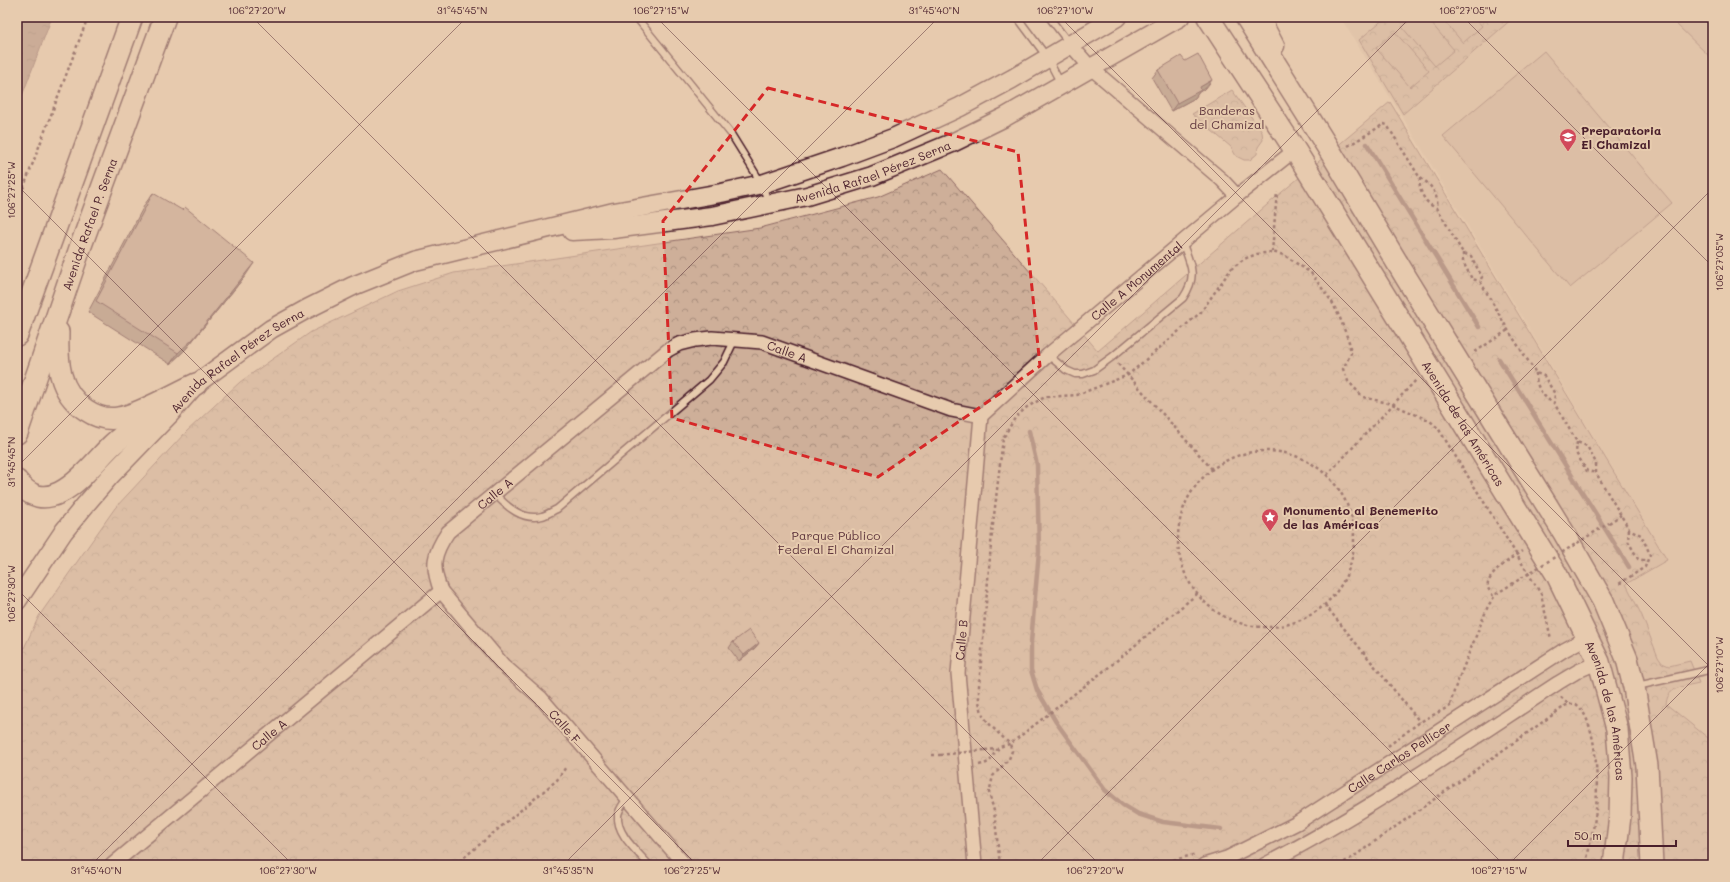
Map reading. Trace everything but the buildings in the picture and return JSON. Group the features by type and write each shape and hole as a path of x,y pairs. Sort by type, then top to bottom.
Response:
{"highway":[{"path":"17,335 132,17"},
{"name":"Avenida Rafael P. Serna","path":"17,434 59,314 80,248 165,17"},
{"name":"Avenida de las Américas","path":"1208,17 1295,150 1557,575 1588,637 1599,662 1616,729 1621,777 1620,816 1614,865"},
{"path":"1246,17 1319,133 1407,279 1564,533 1603,601 1627,659 1634,687 1647,766 1652,865"},
{"path":"1295,150 1301,147 1307,148 1319,156 1363,226 1407,279"},
{"path":"59,314 57,352 59,374 63,386 70,397 79,406 90,413 102,417 118,418 137,412 196,384"},
{"path":"17,482 28,493 38,497 51,497 62,493 127,432 196,384"}],"main road":[{"name":"Avenida Rafael Pérez Serna","path":"17,601 64,532 114,470 169,415 196,384 271,330 352,286 415,261 499,240 535,233 614,212 721,194 762,184 893,138 960,107 1012,79 1117,17"},
{"name":"Avenida Rafael Pérez Serna","path":"535,233 613,229 712,216 806,196 872,176 959,140 1005,118 1180,17"},
{"path":"1260,17 1315,112 1319,133"}],"street":[{"path":"1070,44 1091,68 1222,180 1237,196"},
{"name":"Calle A Monumental","path":"980,416 1182,242 1295,150"},
{"name":"Calle A","path":"112,865 441,591 435,576 434,562 438,547 448,532 668,350 678,344 712,338 762,342 951,410 980,416"},
{"name":"Calle B","path":"975,865 958,673 980,416"},
{"name":"Calle F","path":"441,591 503,665 541,698 685,865"},
{"name":"Calle Carlos Pellicer","path":"1202,859 1227,858 1297,823 1564,650 1588,637"},
{"name":"Calle Carlos Pellicer","path":"1264,865 1311,841 1384,796 1558,682 1599,662"}],"lane":[{"path":"636,17 731,134 762,184 769,204"},
{"path":"1017,17 1047,57 1062,85"},
{"path":"1049,17 1070,44"},
{"path":"1048,356 1066,370 1075,374 1083,374 1094,370 1112,357 1183,298 1193,279 1191,265 1182,242"},
{"path":"495,494 509,508 527,517 542,516 557,509 709,380 724,362 735,339"},
{"path":"1634,687 1713,669"},
{"path":"627,796 618,813 618,826 649,865"}],"path":[{"path":"17,205 88,17"},
{"path":"1348,146 1384,124 1387,125 1420,178 1428,182 1438,200 1437,208 1463,252 1463,262 1472,279 1480,281"},
{"path":"1420,178 1418,187 1429,206 1437,208"},
{"path":"1272,252 1277,192"},
{"path":"1000,865 994,811 989,794 993,776 1009,760 1012,751 1010,744 983,716 979,702 979,686 992,533 1003,438 1016,418 1027,407 1045,398 1078,395 1128,375 1201,312 1231,269 1244,259 1257,254 1272,252 1284,255 1311,273 1332,302 1349,342 1350,353 1343,368 1348,381 1363,397 1392,404 1430,421 1438,428 1541,594 1551,639"},
{"path":"1463,252 1471,256 1482,277 1480,281 1508,330 1536,372 1544,376 1555,394 1554,403"},
{"path":"1474,352 1508,330"},
{"path":"1112,357 1212,470"},
{"path":"1327,475 1415,380 1430,371"},
{"path":"1536,372 1535,381 1546,399 1554,403 1577,442 1576,453 1587,471 1596,473"},
{"path":"1577,442 1587,446 1596,463 1596,473 1629,530 1628,541 1638,558 1648,561"},
{"path":"1258,451 1271,451 1283,452 1307,460 1327,475 1345,498 1354,526 1353,555 1343,582 1325,605 1301,620 1273,627 1245,624 1218,613 1197,594 1184,570 1178,543 1181,515 1193,490 1212,470 1234,457 1258,451"},
{"path":"1450,705 1454,688 1495,595 1621,515"},
{"path":"1619,584 1645,567 1650,554 1641,535 1629,530"},
{"path":"1495,595 1488,588 1487,582 1498,569 1524,549"},
{"path":"932,755 998,749 1010,744 1109,667 1197,594"},
{"path":"1325,605 1431,736"},
{"path":"1561,698 1568,704"},
{"path":"1387,747 1420,722 1456,703"},
{"path":"1339,865 1353,857 1568,704 1576,704 1582,709 1589,724 1596,758 1596,810 1586,865"},
{"path":"967,767 986,764 992,759 998,749"},
{"path":"455,865 557,780 566,767"},
{"path":"1156,865 1202,859"}],"highlighted area":[{"path":"768,88 1018,152 1040,366 878,477 672,418 663,221"}],"shaded area":[{"name":"Preparatoria El Chamizal","path":"1340,17 1713,17 1713,742 1666,705 1667,696 1672,690 1698,683 1662,663 1658,657 1642,616 1626,584 1667,560 1403,118"}],"green space":[{"path":"1386,17 1514,17 1403,114 1359,40"},
{"path":"1413,17 1426,17 1454,50 1435,66 1402,27"},
{"path":"1441,17 1474,17 1482,26 1463,43"},
{"path":"1669,17 1713,17 1713,60"},
{"path":"1395,32 1429,71 1410,87 1376,48"},
{"path":"1544,51 1672,203 1570,288 1443,136"},
{"name":"Banderas del Chamizal","path":"1232,90 1262,132 1263,140 1258,147 1257,154 1250,160 1244,160 1236,156 1231,147 1192,114"},
{"name":"Parque Público Federal El Chamizal","path":"1390,102 1667,560 1626,584 1642,616 1658,657 1662,663 1669,666 1690,661 1699,683 1673,690 1667,698 1666,704 1713,742 1713,865 17,865 17,663 39,616 115,508 186,432 240,382 311,332 398,291 454,273 760,228 878,197 942,169 1098,351 1282,192"}],"water":[{"path":"17,17 52,17 17,109"}],"waterway":[{"path":"1367,144 1479,327"},
{"path":"1499,359 1629,567"},
{"path":"1029,431 1037,465 1039,551 1031,642 1031,670 1037,690 1056,722 1105,790 1123,805 1138,814 1163,822 1221,829"}],"place":[{"name":"Preparatoria El Chamizal","path":"1568,152"},
{"name":"Monumento al Benemerito de las Américas","path":"1270,532"}]}
